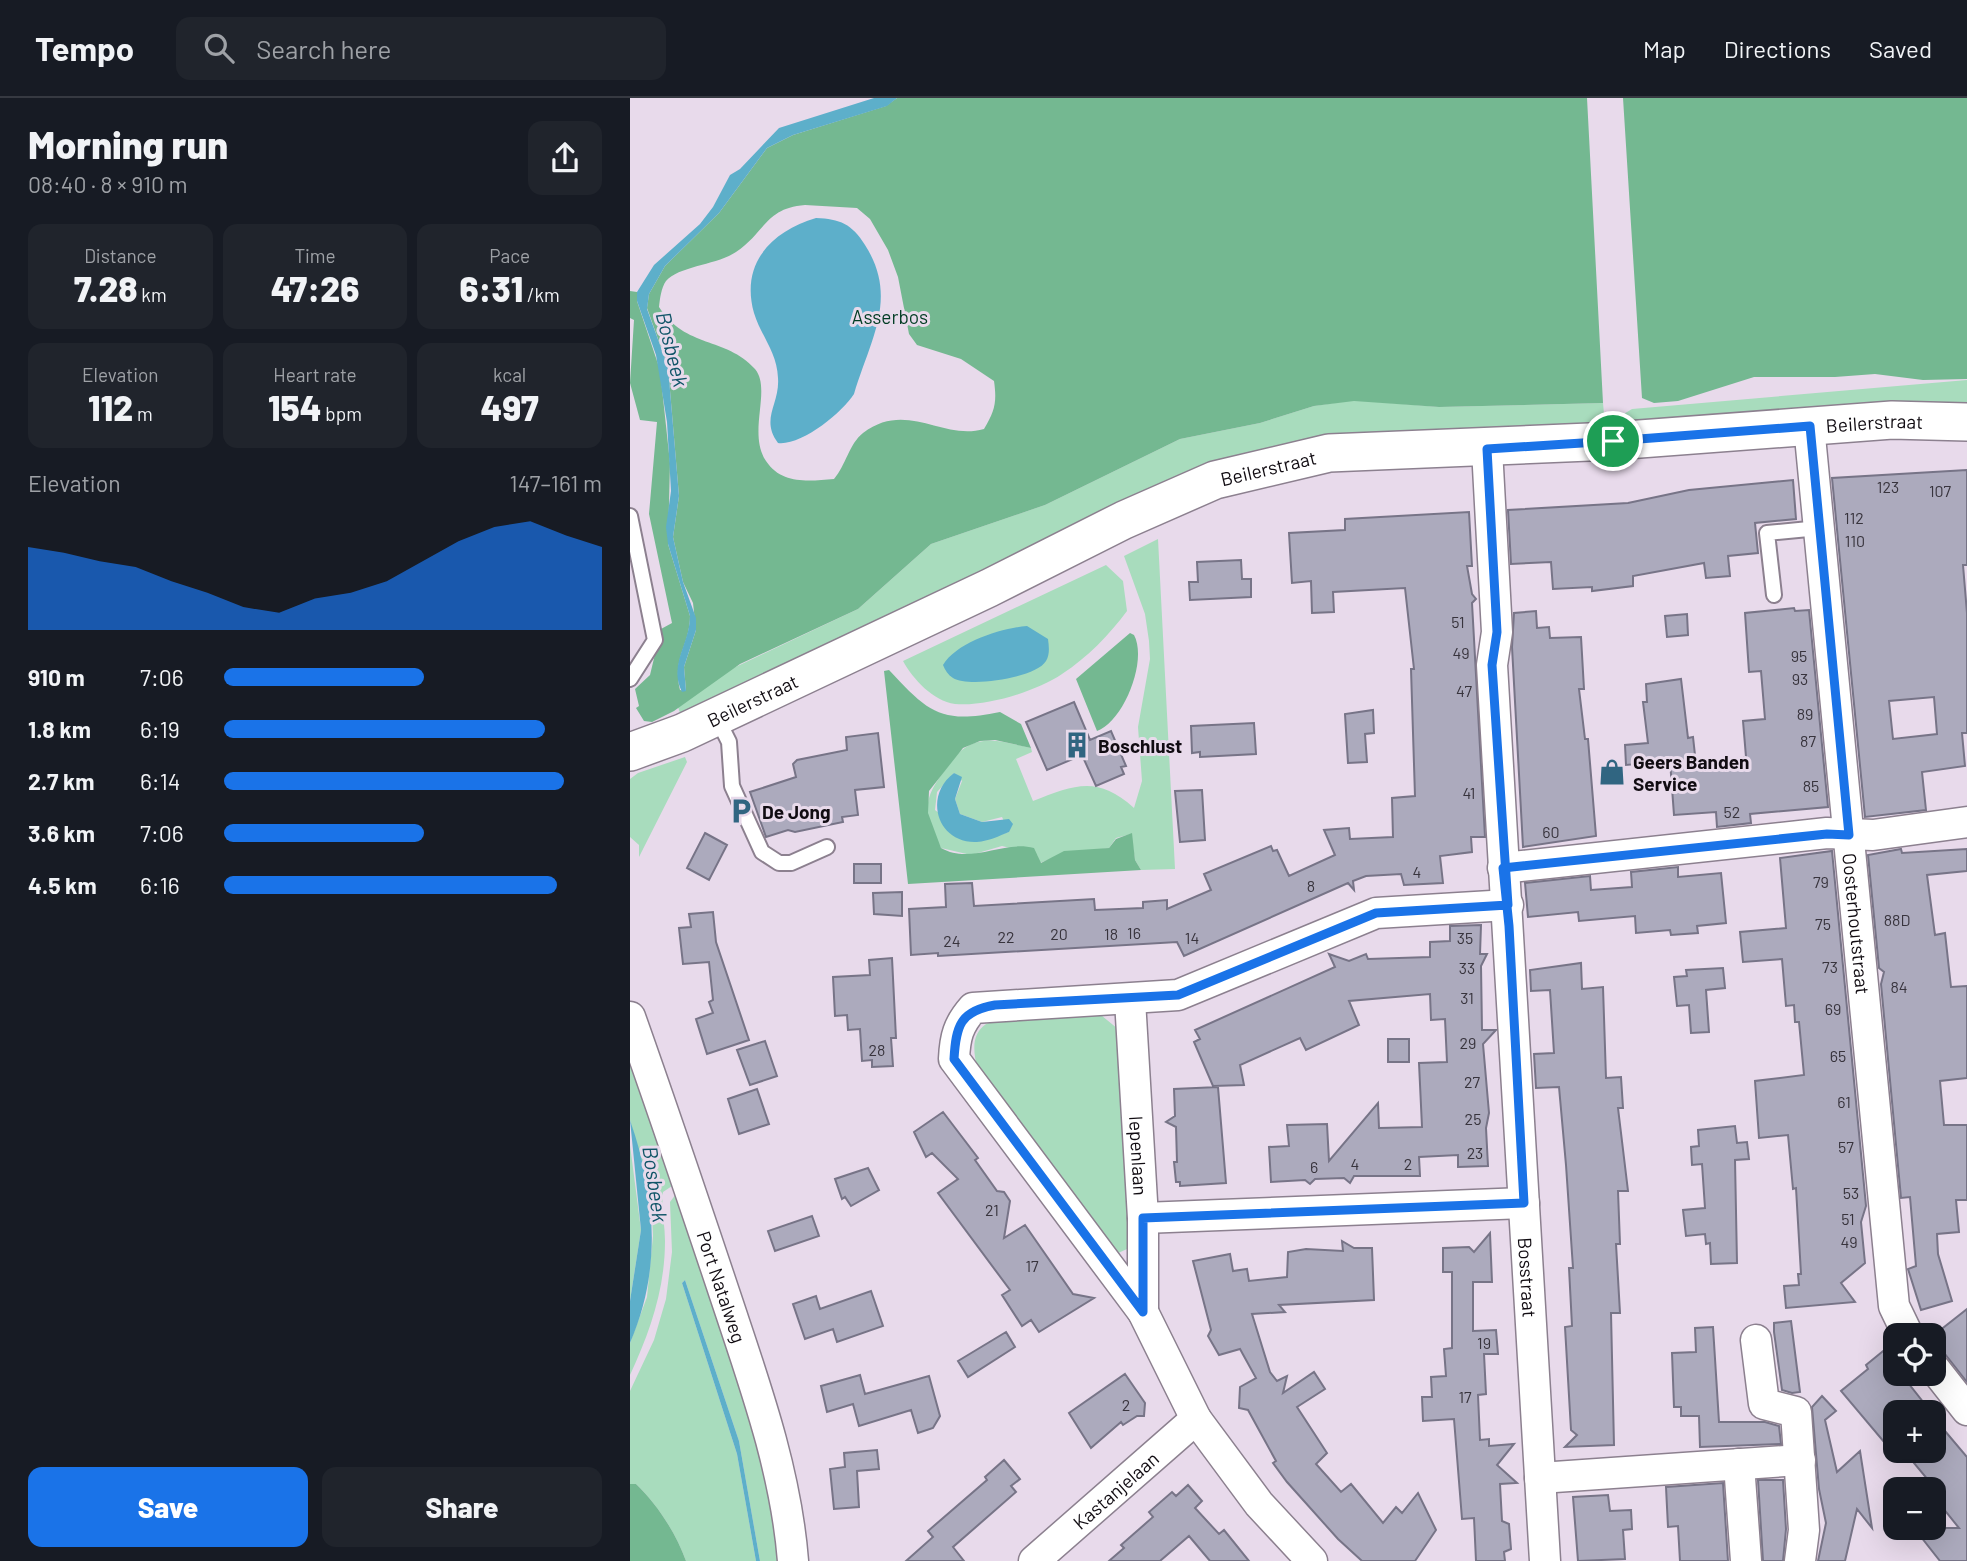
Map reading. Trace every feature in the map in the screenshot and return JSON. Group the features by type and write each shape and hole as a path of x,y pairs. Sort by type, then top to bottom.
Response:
{"street":[{"name":"Beilerstraat","path":"630,752 716,717 1124,520 1215,480 1329,453 1487,449 1892,420 1967,422"},
{"name":"Oosterhoutstraat","path":"1810,426 1894,1306 1902,1323"},
{"name":"Bosstraat","path":"1487,449 1497,632 1492,665 1545,1561"},
{"path":"1503,868 1827,834 1873,835 1967,822"},
{"path":"1130,1000 1178,995 1199,988 1376,913 1508,905"},
{"name":"Iepenlaan","path":"1143,1312 1143,1218 1130,1000 995,1005 973,1009 961,1022 955,1037 954,1059 1143,1312 1196,1419 1259,1504 1312,1561"},
{"name":"Port Natalweg","path":"630,1017 690,1185 754,1383 783,1488 793,1561"},
{"path":"1143,1218 1524,1203"},
{"path":"1756,1340 1764,1404 1796,1412 1804,1530 1800,1561"},
{"path":"1946,1383 1967,1410"},
{"name":"Kastanjelaan","path":"1034,1561 1196,1419"},
{"path":"1540,1478 1800,1460"},
{"path":"1739,1465 1746,1561"}],"lane":[{"path":"630,516 655,640 630,679"},
{"path":"1774,595 1767,533 1819,528"},
{"path":"716,717 729,742 732,786 762,852 779,863 791,863 827,847"}],"green space":[{"name":"Asserbos","path":"897,98 1587,98 1603,403 1439,407 1354,401 1314,406 1260,423 1180,439 1045,505 931,544 858,609 740,664 674,711 652,722 644,721 636,708 639,706 635,689 650,675 661,629 672,623 649,514 657,422 640,420 630,383 634,320 630,318 630,291 637,292 637,301 660,370 670,463 668,544 690,616 678,669 680,690 686,691 684,667 696,630 693,603 683,582 673,537 679,496 668,367 647,308 649,294 665,266 719,213 767,148 793,135 886,106","holes":["805,205 857,208 870,219 888,250 898,277 909,334 917,345 961,359 994,381 994,406 984,429 954,430 910,420 879,424 858,438 834,479 806,481 788,478 772,469 761,450 761,388 755,369 731,351 681,330 659,307 662,290 672,276 736,252 781,211"]},
{"path":"1623,98 1967,98 1967,379 1923,380 1875,374 1754,377 1678,401 1654,403 1642,398"},
{"path":"1967,380 1967,408 1624,425 1622,415 1632,409"},
{"path":"1354,400 1439,407 1603,403 1605,425 1303,441 1244,455 681,716 678,707 725,672 858,609 931,544 1045,505 1180,439 1260,423 1314,406"},
{"path":"1158,539 1175,869 1141,870 1135,860 1131,834 1116,838 1109,848 1057,856 1040,863 1037,855 1002,846 971,855 941,848 930,824 930,795 958,754 978,742 998,741 1031,748 1032,752 1016,759 1033,801 1085,786 1109,791 1134,808 1142,781 1138,727 1150,659 1145,614 1124,556","holes":["954,773 962,781 955,799 960,814 982,822 1002,817 1009,832 976,842 935,810 937,792"]},
{"path":"1106,565 1123,581 1127,611 1081,660 1039,686 996,700 955,704 939,699 924,688 903,661"},
{"path":"1130,633 1134,635 1138,660 1130,689 1116,716 1097,731 1076,679"},
{"path":"889,670 915,696 937,712 963,717 1000,712 1021,724 1031,748 995,740 980,741 963,748 929,791 928,813 941,848 964,854 1022,846 1034,848 1041,863 1064,851 1109,848 1116,839 1132,833 1135,860 1141,870 908,884 884,671"},
{"path":"685,757 687,762 639,857 639,845 630,837 630,779 638,773"},
{"path":"1096,1011 1118,1029 1131,1236 1127,1249 1116,1254 978,1070 975,1053 975,1040 979,1031 996,1020 1021,1015"},
{"path":"630,1050 675,1184 663,1192 665,1241 659,1293 644,1343 630,1375 630,1343 647,1297 653,1236 651,1195 630,1120"},
{"path":"630,1145 641,1230 630,1301"},
{"path":"676,1194 752,1410 783,1561 760,1561 739,1441 685,1280 682,1283 737,1454 756,1561 686,1561 677,1540 658,1510 636,1484 630,1484 630,1391 654,1340 666,1299 672,1252 670,1202"},
{"path":"630,1484 636,1484 658,1510 677,1540 686,1561 630,1561"}],"water":[{"path":"874,98 897,98 887,106 793,135 767,148 719,213 665,266 649,294 647,309 668,367 679,496 673,537 683,582 696,618 696,630 684,667 686,691 682,692 677,672 690,616 668,544 666,527 671,491 667,422 656,355 637,301 637,292 654,265 700,224 713,207 730,175 740,169 779,128"},
{"path":"816,218 845,224 865,245 875,264 880,283 878,319 854,394 848,402 831,419 809,434 787,443 778,443 771,426 778,387 777,369 754,313 752,279 756,264 773,241 786,231"},
{"path":"1027,626 1048,639 1049,648 1046,661 1030,672 1002,680 973,682 953,678 943,665 969,643 993,633"},
{"path":"954,773 962,777 955,799 960,814 982,822 1009,819 1013,824 1009,832 977,842 963,841 944,827 937,805 939,794 944,783"},
{"path":"630,1120 645,1176 652,1232 647,1287 630,1343 630,1301 641,1230"},
{"path":"685,1280 739,1441 760,1561 756,1561 737,1454 682,1283"}],"building":[{"path":"1967,470 1967,565 1963,565 1967,613 1967,733 1962,733 1965,766 1922,772 1926,810 1865,817 1832,478","holes":["1934,697 1937,734 1893,739 1889,701"]},
{"path":"1793,480 1796,519 1755,523 1758,553 1728,556 1730,576 1706,578 1704,563 1633,576 1633,586 1592,591 1592,587 1553,589 1551,562 1511,564 1508,510 1628,503 1689,490"},
{"path":"1469,512 1472,566 1467,566 1472,594 1476,599 1472,603 1485,837 1471,837 1472,852 1440,856 1443,883 1404,885 1401,874 1366,876 1353,881 1354,890 1348,883 1184,956 1177,942 938,956 938,953 911,955 909,909 946,907 945,884 972,883 974,906 1094,899 1095,910 1143,908 1143,902 1167,900 1167,909 1211,890 1204,874 1271,846 1273,851 1277,850 1289,876 1335,855 1324,830 1349,828 1350,839 1393,837 1392,798 1415,796 1411,669 1414,669 1405,588 1333,592 1334,612 1312,613 1311,581 1292,583 1289,533 1345,530 1345,519"},
{"path":"1241,560 1242,579 1251,579 1251,597 1190,600 1189,582 1198,582 1197,562"},
{"path":"1794,608 1795,611 1809,610 1828,807 1750,814 1751,823 1717,827 1716,812 1674,815 1670,761 1626,765 1625,745 1648,743 1643,702 1647,702 1646,684 1681,679 1688,738 1693,737 1696,764 1746,757 1743,721 1765,719 1761,671 1749,672 1745,613"},
{"path":"1536,611 1537,628 1549,627 1550,638 1581,637 1584,689 1579,689 1585,739 1588,739 1596,836 1523,847 1512,647 1514,613"},
{"path":"1687,614 1688,635 1667,637 1665,616"},
{"name":"Boschlust","path":"1074,702 1090,740 1111,731 1126,766 1121,767 1124,774 1096,786 1082,755 1047,770 1026,722"},
{"path":"1373,710 1374,733 1365,734 1367,762 1348,763 1345,714"},
{"path":"1254,723 1256,754 1200,757 1200,752 1192,753 1191,726"},
{"path":"878,733 884,787 855,790 858,815 842,817 843,822 795,832 788,830 766,837 750,792 796,777 793,764 797,760 847,750 846,737"},
{"path":"1202,790 1205,840 1180,842 1175,791"},
{"path":"705,833 727,845 709,880 687,868"},
{"path":"1901,849 1902,853 1967,849 1967,871 1927,875 1935,935 1945,933 1951,987 1967,986 1967,1078 1940,1081 1944,1125 1967,1125 1967,1200 1956,1200 1959,1232 1937,1234 1938,1254 1952,1301 1921,1310 1908,1269 1916,1266 1910,1197 1901,1198 1881,984 1884,972 1879,968 1868,855"},
{"path":"1832,851 1866,1206 1861,1222 1865,1263 1841,1283 1855,1302 1786,1308 1784,1286 1799,1285 1798,1274 1801,1274 1796,1188 1793,1189 1788,1135 1759,1138 1755,1081 1804,1075 1799,1022 1795,1022 1794,1005 1786,1006 1782,959 1743,962 1740,932 1786,928 1780,858"},
{"path":"854,864 881,864 881,883 854,883"},
{"path":"1678,867 1678,877 1721,873 1726,923 1697,926 1698,933 1671,935 1670,930 1636,933 1635,916 1579,921 1578,912 1528,917 1525,883 1590,876 1591,890 1632,887 1631,872"},
{"path":"902,892 902,916 874,914 873,893"},
{"path":"713,912 716,942 749,1040 707,1054 696,1019 713,1013 709,1002 713,1000 709,962 683,964 679,928 691,927 689,914"},
{"path":"1481,925 1480,954 1487,954 1481,966 1482,1030 1496,1030 1483,1044 1489,1113 1486,1128 1488,1166 1458,1167 1458,1155 1419,1157 1420,1176 1354,1176 1350,1183 1344,1178 1315,1179 1310,1184 1305,1180 1271,1182 1269,1147 1289,1146 1287,1125 1327,1124 1329,1161 1378,1103 1379,1128 1422,1127 1419,1063 1447,1062 1445,1019 1431,1020 1430,994 1349,1001 1359,1025 1306,1050 1300,1038 1240,1065 1244,1085 1213,1086 1194,1042 1200,1039 1195,1030 1335,967 1329,954 1349,961 1366,954 1368,959 1430,957 1430,942 1450,941 1450,926"},
{"path":"892,958 896,1038 891,1038 893,1066 872,1067 872,1060 862,1061 860,1029 848,1030 847,1015 835,1016 833,977 870,975 869,960"},
{"path":"1581,963 1582,989 1603,987 1606,1078 1621,1077 1623,1108 1618,1108 1628,1191 1618,1191 1620,1244 1616,1244 1620,1313 1611,1313 1614,1445 1565,1447 1577,1435 1571,1430 1565,1327 1572,1326 1569,1268 1573,1268 1566,1165 1559,1087 1536,1088 1534,1054 1554,1053 1550,990 1531,991 1530,970"},
{"path":"1723,968 1725,988 1706,990 1709,1032 1691,1033 1689,1005 1677,1006 1674,977 1687,976 1686,970"},
{"path":"1388,1039 1409,1039 1409,1062 1388,1062"},
{"path":"765,1041 777,1076 750,1085 737,1050"},
{"path":"1218,1087 1226,1183 1180,1186 1180,1182 1176,1182 1174,1162 1177,1162 1176,1127 1166,1122 1175,1116 1174,1089"},
{"path":"757,1089 769,1124 739,1134 728,1099"},
{"path":"943,1112 978,1158 975,1160 997,1191 1004,1192 1010,1201 1004,1238 1025,1225 1073,1294 1094,1298 1039,1332 1031,1320 1022,1326 1002,1295 1010,1290 938,1193 958,1179 932,1153 926,1157 914,1132"},
{"path":"1735,1126 1737,1143 1747,1142 1749,1159 1735,1160 1737,1263 1711,1264 1710,1243 1706,1244 1705,1234 1686,1236 1683,1210 1705,1208 1702,1164 1692,1165 1691,1147 1699,1146 1698,1130"},
{"path":"868,1168 879,1190 851,1206 845,1197 842,1199 835,1179"},
{"path":"812,1216 819,1236 775,1251 768,1231"},
{"path":"1490,1233 1492,1282 1473,1282 1473,1331 1496,1330 1498,1354 1484,1354 1486,1394 1478,1395 1480,1440 1489,1439 1489,1446 1514,1444 1497,1465 1517,1483 1500,1484 1502,1521 1509,1524 1511,1549 1504,1552 1505,1561 1476,1561 1474,1518 1462,1519 1454,1419 1423,1421 1422,1397 1432,1397 1431,1377 1446,1376 1444,1349 1452,1348 1452,1272 1443,1272 1443,1248 1469,1247 1474,1252"},
{"path":"1342,1241 1354,1248 1372,1248 1374,1300 1279,1305 1285,1312 1252,1314 1270,1372 1277,1381 1287,1376 1283,1393 1314,1372 1325,1389 1297,1407 1327,1453 1316,1464 1341,1492 1351,1484 1383,1523 1396,1507 1402,1513 1418,1493 1436,1530 1415,1561 1362,1561 1338,1539 1287,1482 1273,1463 1276,1461 1248,1410 1239,1408 1240,1387 1256,1378 1240,1349 1219,1355 1208,1336 1211,1330 1193,1261 1230,1254 1233,1271 1247,1269 1249,1281 1287,1277 1288,1252 1306,1249 1343,1251"},
{"path":"871,1291 883,1326 837,1342 833,1329 805,1339 793,1304 816,1296 820,1309"},
{"path":"1967,1309 1967,1382 1946,1355 1946,1326"},
{"path":"1791,1321 1800,1392 1792,1393 1782,1390 1774,1332 1774,1323"},
{"path":"1713,1327 1719,1422 1765,1422 1779,1426 1781,1444 1700,1447 1699,1416 1681,1416 1681,1407 1674,1407 1672,1353 1696,1352 1695,1328"},
{"path":"1006,1332 1015,1347 968,1377 958,1361"},
{"path":"1883,1351 1883,1386 1910,1386 1922,1400 1883,1400 1883,1441 1841,1391 1868,1369 1866,1365"},
{"path":"1125,1374 1145,1403 1144,1416 1137,1416 1123,1425 1121,1422 1091,1448 1069,1413"},
{"path":"860,1375 865,1394 929,1376 940,1416 933,1428 918,1433 911,1410 859,1426 853,1404 827,1412 821,1386"},
{"path":"1822,1396 1836,1411 1825,1420 1837,1472 1860,1451 1872,1528 1857,1509 1845,1561 1818,1561 1826,1523 1819,1489 1812,1407"},
{"path":"1946,1432 1967,1457 1967,1561 1940,1561 1923,1540 1946,1540 1946,1528 1959,1528 1946,1512 1946,1477 1926,1477 1914,1463 1946,1463"},
{"path":"877,1450 879,1469 857,1471 859,1507 834,1509 830,1469 845,1467 844,1453"},
{"path":"1004,1460 1020,1479 1011,1486 1016,1492 953,1547 964,1561 906,1561 933,1537 928,1531 987,1480 985,1477"},
{"path":"1758,1480 1783,1480 1786,1529 1783,1561 1763,1561"},
{"path":"1723,1483 1728,1561 1680,1561 1678,1526 1668,1527 1666,1487"},
{"path":"1188,1485 1202,1501 1195,1508 1219,1534 1224,1530 1249,1561 1210,1561 1189,1536 1160,1561 1109,1561 1124,1548 1121,1545 1153,1517 1149,1512 1172,1492 1176,1496"},
{"path":"1608,1495 1610,1511 1631,1510 1632,1529 1623,1530 1625,1559 1578,1561 1573,1497"}],"place":[{"name":"Boschlust","path":"1077,745"},
{"name":"Geers Banden Service","path":"1612,772"},
{"name":"De Jong","path":"741,811"}],"route":[{"path":"1613,441 1487,449 1497,632 1492,665 1503,868 1508,905 1376,913 1226,978 1178,995 1152,999 995,1005 973,1009 961,1022 955,1037 954,1059 1143,1312 1143,1218 1524,1203 1508,905 1503,868 1827,834 1849,835 1810,426 1613,441"}],"water label":[{"name":"Bosbeek","path":"673,349"},
{"name":"Bosbeek","path":"656,1184"}]}
